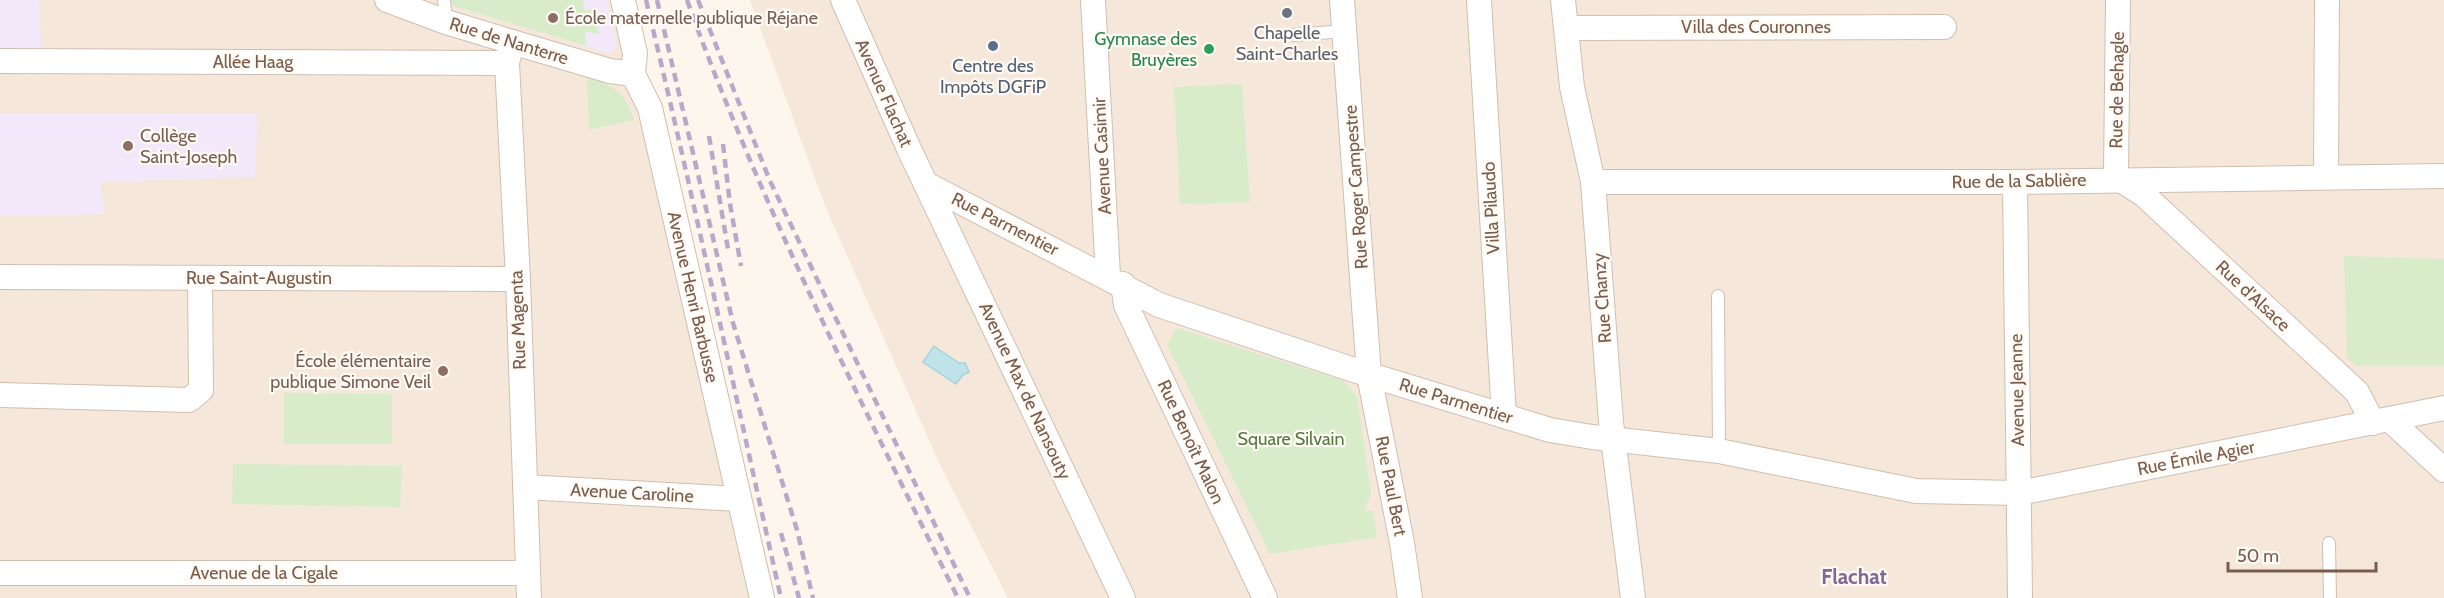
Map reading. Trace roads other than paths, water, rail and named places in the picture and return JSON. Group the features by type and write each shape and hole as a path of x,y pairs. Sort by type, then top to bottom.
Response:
{"street":[{"name":"Rue de Nanterre","path":"387,0 445,11 509,53 633,74"},
{"name":"Avenue Henri Barbusse","path":"623,0 636,53 633,74 650,108 762,598"},
{"name":"Avenue Flachat","path":"843,0 928,185"},
{"name":"Avenue Casimir","path":"1093,0 1109,262 1115,280"},
{"name":"Rue Roger Campestre","path":"1342,0 1369,375"},
{"name":"Villa Pilaudo","path":"1479,0 1504,416"},
{"name":"Rue Chanzy","path":"1563,0 1572,87 1593,182 1613,440 1633,598"},
{"name":"Rue de Behagle","path":"2118,0 2116,173 2121,180"},
{"path":"2326,177 2327,0"},
{"name":"Villa des Couronnes","path":"1567,28 1944,27"},
{"name":"Allée Haag","path":"0,61 509,53"},
{"name":"Rue Magenta","path":"509,53 529,598"},
{"name":"Rue de la Sablière","path":"1593,182 2016,182 2444,176"},
{"name":"Rue d'Alsace","path":"2121,180 2144,195 2357,392 2382,421 2444,470"},
{"name":"Avenue Jeanne","path":"2016,182 2020,598"},
{"name":"Rue Parmentier","path":"928,185 1115,280 1159,305 1369,375 1550,430 1613,440 1719,451 1916,491 2019,493"},
{"name":"Avenue Max de Nansouty","path":"928,185 1123,598"},
{"name":"Rue Saint-Augustin","path":"0,277 518,279"},
{"path":"0,395 189,400 201,390 200,278"},
{"name":"Rue Benoît Malon","path":"1115,280 1265,598"},
{"name":"Rue Paul Bert","path":"1369,375 1402,543 1410,598"},
{"name":"Rue Émile Agier","path":"2019,493 2444,408"},
{"name":"Avenue Caroline","path":"525,488 739,499"},
{"name":"Avenue de la Cigale","path":"0,573 528,573"}],"lane":[{"path":"1294,35 1344,31"},
{"path":"1718,296 1719,451"},
{"path":"2329,543 2330,598"}],"water":[{"path":"934,346 959,363 965,363 969,372 963,375 956,384 923,362"}],"railway":[{"path":"646,0 781,598"},
{"path":"657,0 733,323 797,530 813,598"},
{"path":"687,0 716,77 780,228 849,377 958,598"},
{"path":"698,0 770,181 970,598"},
{"path":"709,136 728,249"},
{"path":"723,144 730,204 741,266"},
{"path":"781,533 799,598"}],"place":[{"name":"Chapelle Saint-Charles","path":"1287,13"},
{"name":"École maternelle publique Réjane","path":"553,18"},
{"name":"Centre des Impôts DGFiP","path":"993,46"},
{"name":"Gymnase des Bruyères","path":"1209,49"},
{"name":"Collège Saint-Joseph","path":"128,146"},
{"name":"École élémentaire publique Simone Veil","path":"443,371"}],"district":[{"name":"Flachat","path":"1854,577"}],"park label":[{"name":"Square Silvain","path":"1291,439"}]}
